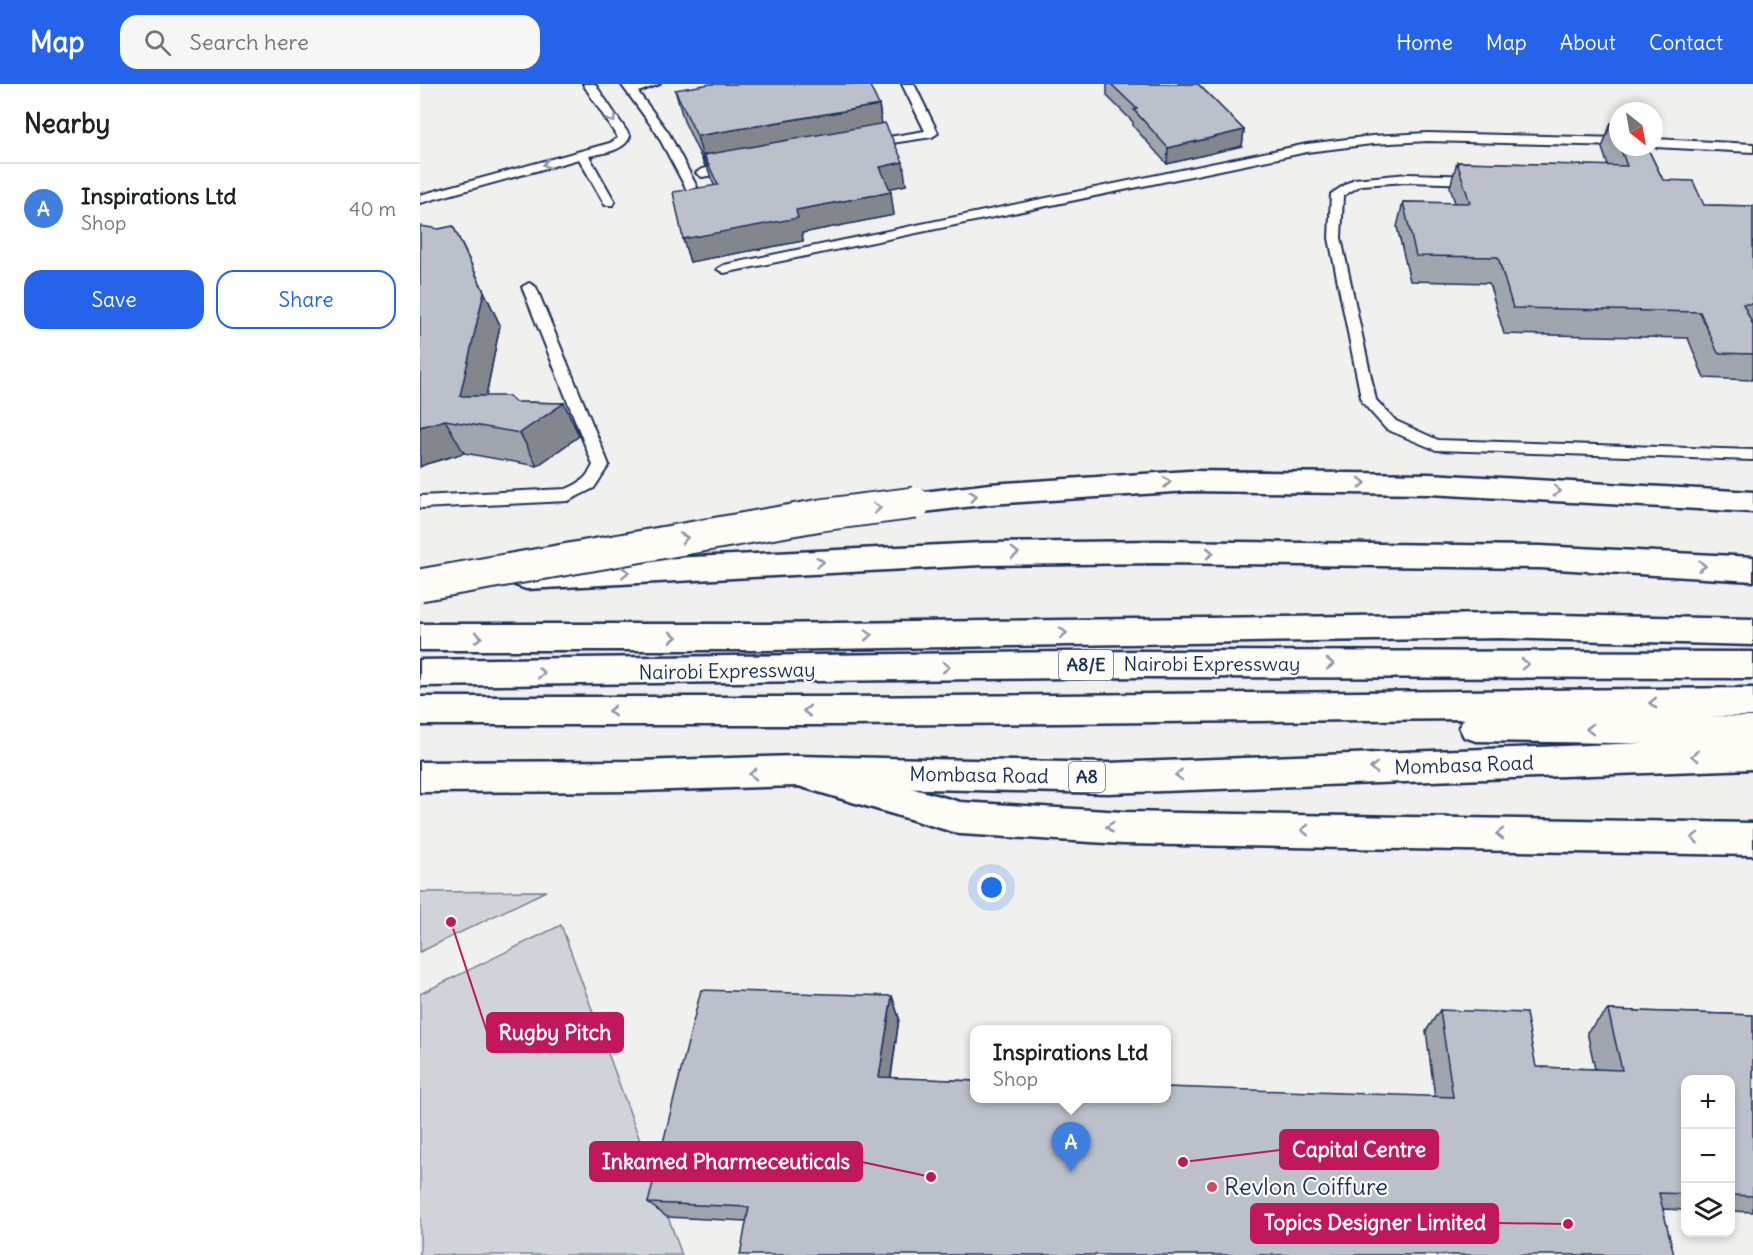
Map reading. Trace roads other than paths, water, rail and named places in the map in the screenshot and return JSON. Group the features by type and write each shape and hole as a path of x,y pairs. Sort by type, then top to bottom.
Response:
{"highway":[{"path":"420,584 821,515 990,494 1189,481 1429,484 1753,502"},
{"path":"420,584 982,554 1157,552 1540,557 1753,569"},
{"path":"420,637 765,637 1499,626 1753,632"},
{"name":"Nairobi Expressway","path":"420,674 1140,664 1753,665"},
{"name":"Nairobi Expressway","path":"420,711 849,711 1753,702"},
{"path":"849,711 1753,731"},
{"name":"Mombasa Road","path":"420,777 650,776 797,771 1108,778 1753,754"},
{"path":"797,771 960,818 1123,828 1753,839"}],"lane":[{"path":"420,199 614,146 623,140 624,136 589,84"},
{"path":"654,84 629,87 662,132 691,187"},
{"path":"851,147 932,133 909,84"},
{"path":"724,269 1307,148 1372,140 1428,137 1609,142"},
{"path":"1663,143 1753,148"},
{"path":"582,154 609,202"},
{"path":"702,173 748,165"},
{"path":"1490,180 1408,178 1358,182 1336,194 1335,238 1369,402 1376,410 1391,425 1436,444 1753,455"},
{"path":"420,502 568,495 586,488 596,478 601,465 529,287"}],"place":[{"name":"Rugby Pitch","path":"451,922"},
{"name":"Capital Centre","path":"1183,1162"},
{"name":"Inspirations Ltd","path":"1071,1172"},
{"name":"Inkamed Pharmeceuticals","path":"931,1177"},
{"name":"Revlon Coiffure","path":"1212,1187"},
{"name":"Topics Designer Limited","path":"1568,1224"}]}
